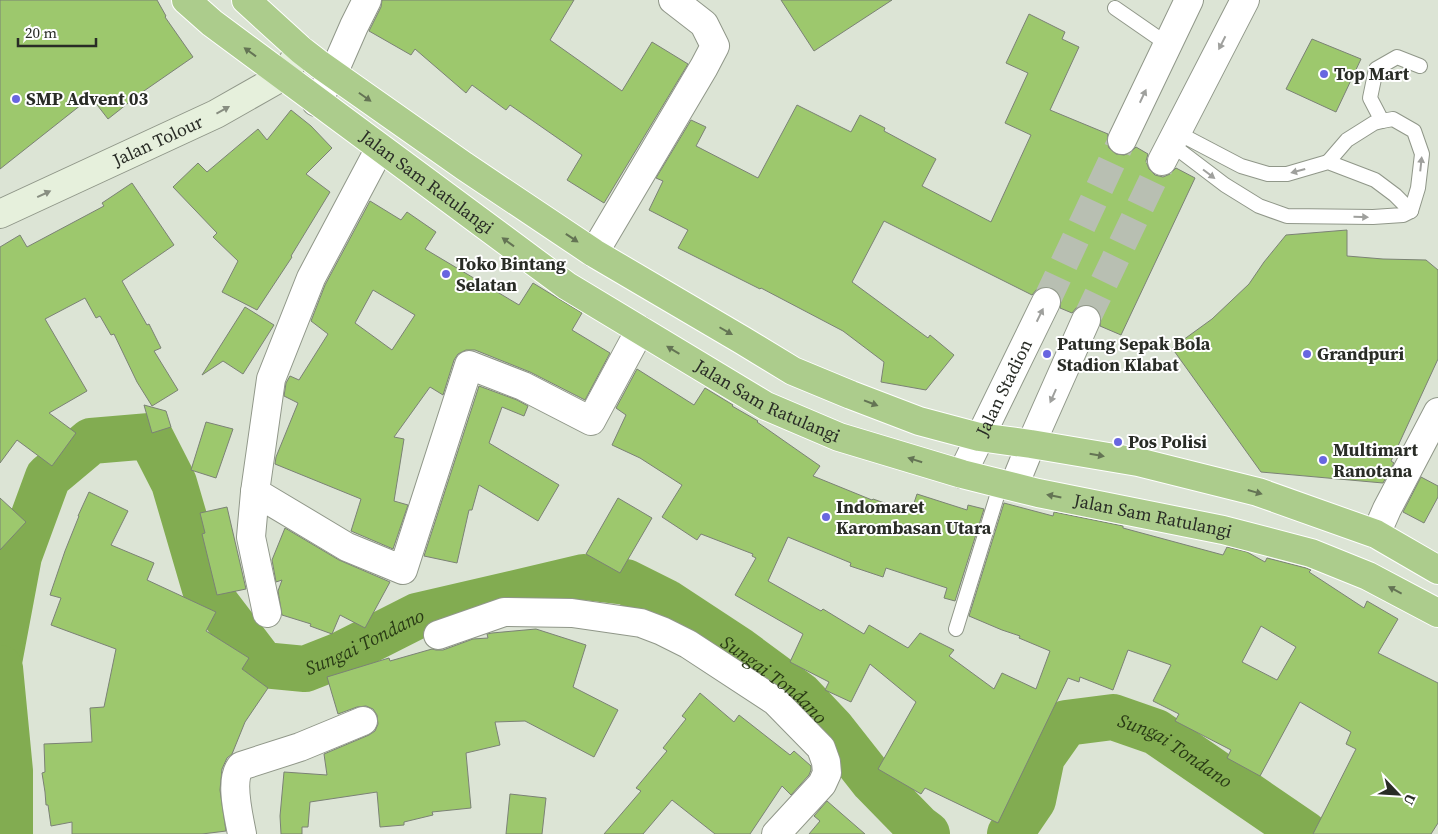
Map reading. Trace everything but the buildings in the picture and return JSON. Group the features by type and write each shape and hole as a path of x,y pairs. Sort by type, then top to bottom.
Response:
{"highway":[{"name":"Jalan Sam Ratulangi","path":"186,0 212,23 316,102 567,286 766,406 839,437 962,474 1038,493 1223,530 1312,553 1368,576 1438,613"},
{"path":"246,0 301,50 464,166 594,253 792,371 918,421 979,437 1138,462 1258,492 1376,534 1438,570"}],"street":[{"path":"316,102 333,74 367,0"},
{"path":"594,253 704,67 714,46 704,24 673,0"},
{"path":"1122,140 1188,0"},
{"path":"1170,146 1245,0"},
{"name":"Jalan Tolour","path":"0,214 216,114 283,76 301,50"},
{"path":"267,613 251,538 254,492 271,378 311,278 380,148"},
{"name":"Jalan Stadion","path":"962,474 1046,302"},
{"path":"1008,485 1031,444 1086,320"},
{"path":"254,492 347,547 403,570 469,365 523,386 590,421 640,330"},
{"path":"1376,534 1387,509 1438,412"},
{"path":"438,635 504,612 572,613 641,623 688,644 775,701 821,748 826,762 826,773 822,784 776,834"},
{"path":"242,834 236,776 241,766 300,747 363,720"}],"lane":[{"path":"1115,8 1168,44"},
{"path":"1382,121 1370,98 1376,69 1397,57 1420,66"},
{"path":"1170,146 1268,174 1287,174 1328,162 1347,140 1374,123 1392,119 1414,130 1422,154 1418,188 1411,212"},
{"path":"1170,146 1225,186 1258,206 1287,216 1373,217 1403,215 1411,212"},
{"path":"1328,162 1375,180 1395,195 1411,212"},
{"path":"956,629 1008,485"}],"waterway":[{"name":"Sungai Tondano","path":"0,657 19,556 48,477 91,441 150,436 174,483 205,589 263,665 305,669 338,656 417,616 584,577 626,582 666,602 739,650 800,695 832,729 873,781 927,834"},
{"name":"Sungai Tondano","path":"0,668 10,771 10,834"},
{"name":"Sungai Tondano","path":"1010,834 1033,800 1042,757 1066,723 1113,717 1156,732 1305,834"}],"tunnel":[{"path":"1046,302 1122,140"},
{"path":"1086,320 1162,161"}],"place":[{"name":"Top Mart","path":"1324,74"},
{"name":"SMP Advent 03","path":"16,99"},
{"name":"Toko Bintang Selatan","path":"446,274"},
{"name":"Patung Sepak Bola Stadion Klabat","path":"1047,354"},
{"name":"Grandpuri","path":"1307,354"},
{"name":"Pos Polisi","path":"1118,442"},
{"name":"Multimart Ranotana","path":"1323,460"},
{"name":"Indomaret Karombasan Utara","path":"826,517"}]}
